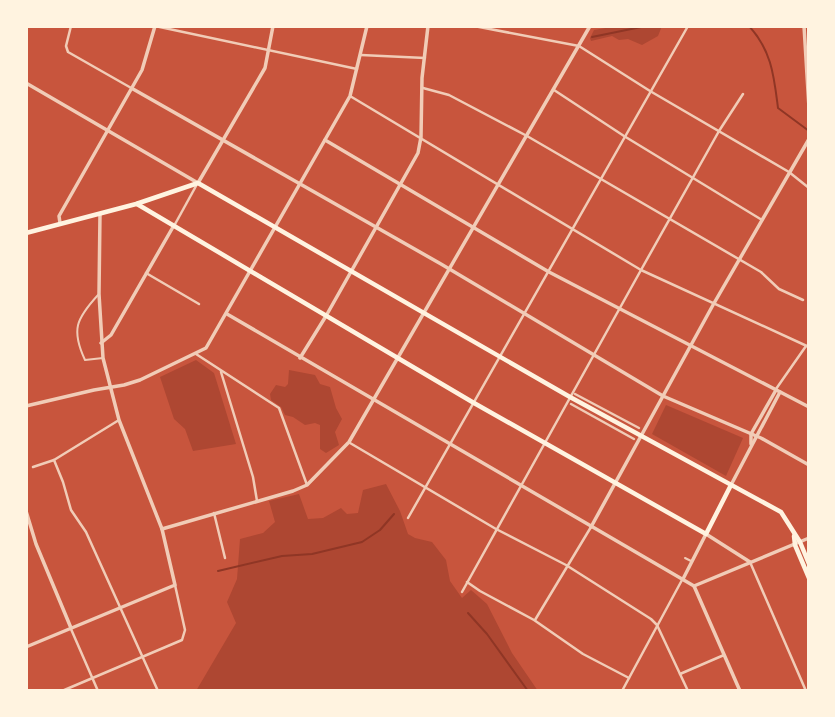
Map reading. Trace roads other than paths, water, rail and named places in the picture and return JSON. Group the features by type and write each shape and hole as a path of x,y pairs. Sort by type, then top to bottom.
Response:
{"main road":[{"path":"26,233 136,204 198,183 781,512 809,564"},
{"path":"136,204 398,359 706,534 731,485"},
{"path":"798,544 809,578"}],"street":[{"path":"71,26 66,49 133,89 449,269 663,396 758,436 809,465"},
{"path":"60,223 60,216 80,177 133,89 146,60 155,26 357,69"},
{"path":"102,343 111,335 265,68 273,26"},
{"path":"26,406 140,380 206,348 277,228 350,96 367,26"},
{"path":"300,358 418,153 428,26"},
{"path":"474,26 579,46 789,172 809,188"},
{"path":"162,529 307,485 349,442 590,26"},
{"path":"408,518 688,26"},
{"path":"804,26 809,108"},
{"path":"361,55 425,58"},
{"path":"26,83 198,183"},
{"path":"422,88 449,95 527,136 761,272 779,289 803,300"},
{"path":"554,90 762,220"},
{"path":"462,592 640,270 743,94"},
{"path":"350,96 640,270 808,347 781,383 768,416 731,485"},
{"path":"325,140 548,272 809,407"},
{"path":"534,620 591,527 713,305 808,140"},
{"path":"62,691 182,640 185,631 162,529 119,420 103,358 99,294 100,214"},
{"path":"146,272 199,304"},
{"path":"227,314 694,586 740,691"},
{"path":"197,354 279,408 307,485"},
{"path":"221,371 253,477 257,501"},
{"path":"751,444 751,434 761,412 778,391"},
{"path":"573,395 639,428"},
{"path":"570,404 634,439"},
{"path":"761,412 768,416"},
{"path":"33,467 54,460 119,420"},
{"path":"349,442 496,529 566,565 642,613 657,625 688,691"},
{"path":"54,460 71,510 86,532 158,691"},
{"path":"27,513 36,544 98,691"},
{"path":"214,513 225,558"},
{"path":"622,691 706,534 750,562 806,691"},
{"path":"694,586 809,538"},
{"path":"467,582 534,620 583,654 629,678"},
{"path":"26,646 175,585"},
{"path":"680,674 724,655"}],"lane":[{"path":"99,294 79,317 76,327 85,360 103,358"},
{"path":"685,558 692,562"}],"waterway":[{"path":"592,37 646,26"},
{"path":"749,26 767,55 778,108 809,131"},
{"path":"218,571 362,542 380,530 394,514"},
{"path":"468,613 487,634 528,691"}]}
